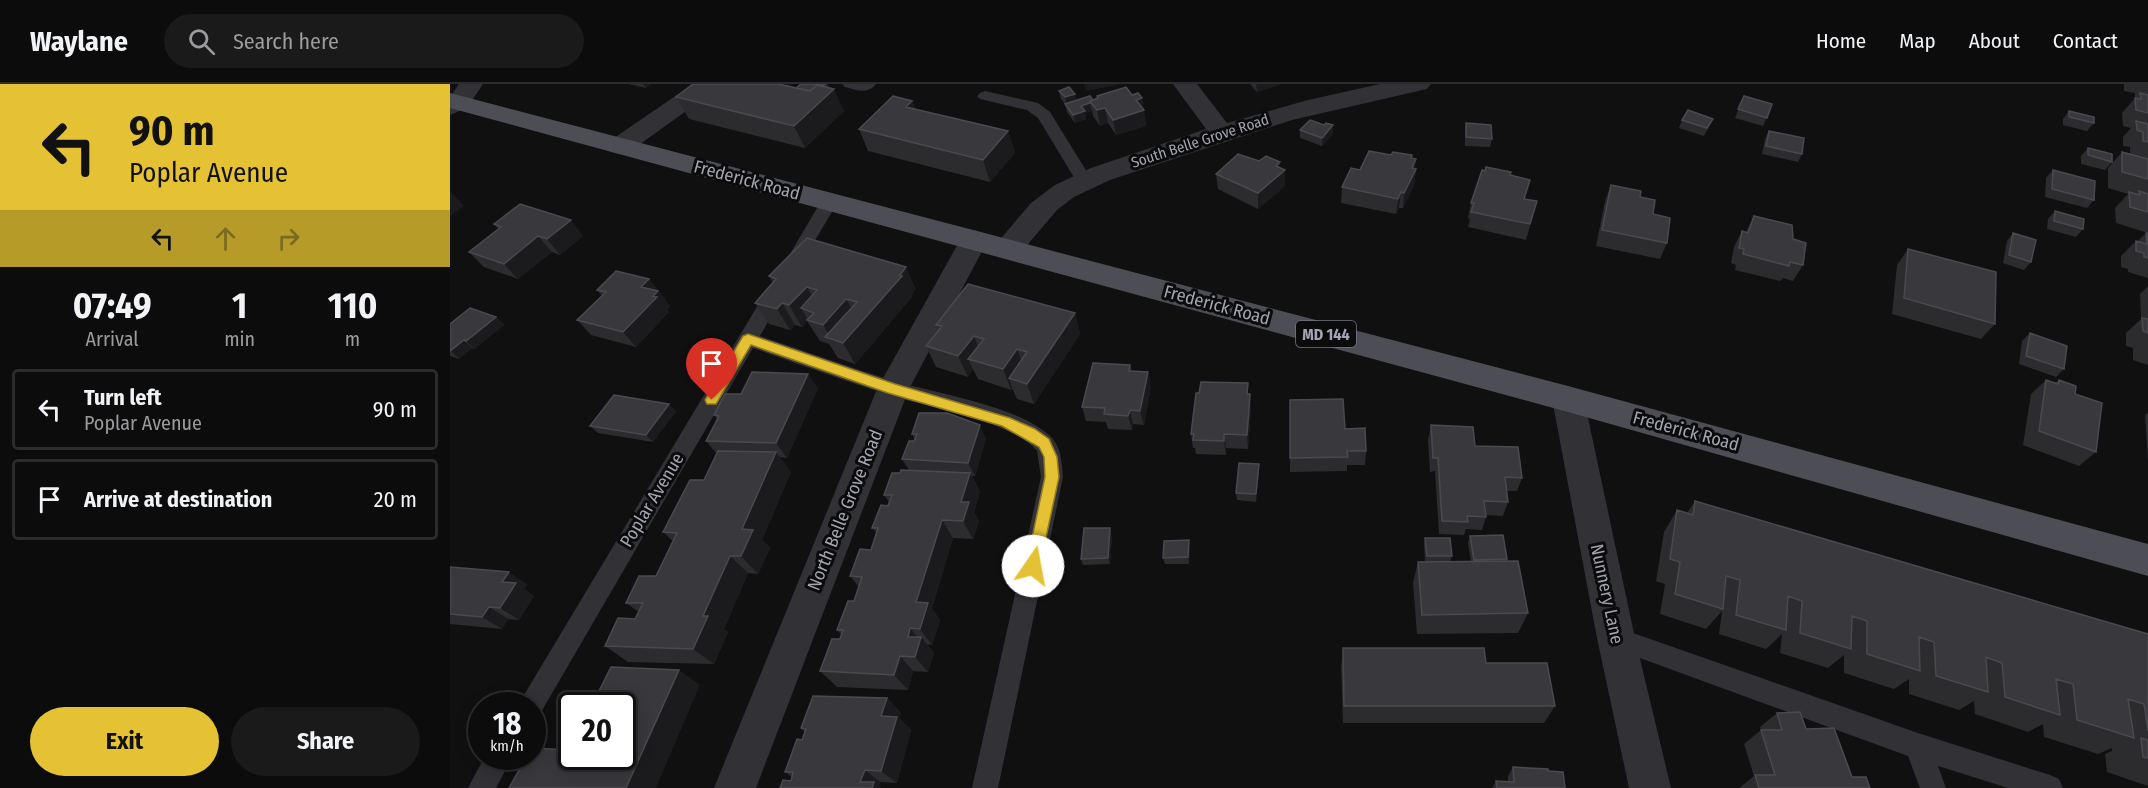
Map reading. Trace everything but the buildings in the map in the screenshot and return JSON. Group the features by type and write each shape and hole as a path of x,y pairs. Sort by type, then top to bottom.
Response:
{"main road":[{"name":"Frederick Road","path":"457,99 620,146 1568,399 2148,560"}],"street":[{"path":"620,146 709,84"},
{"path":"1185,84 1221,132"},
{"name":"South Belle Grove Road","path":"1008,249 1037,212 1055,197 1084,180 1221,132 1312,106 1376,91 1419,84"},
{"name":"North Belle Grove Road","path":"735,788 893,389 974,240"},
{"name":"Nunnery Lane","path":"1568,399 1616,638 1650,788"}],"lane":[{"path":"850,84 864,87 868,84"},
{"path":"985,96 1032,106 1044,115 1084,180"},
{"name":"Poplar Avenue","path":"539,692 829,202"},
{"path":"748,339 893,389 1005,422 1030,433 1044,443 1050,457 1052,477 986,788"},
{"path":"1616,638 1918,746 2050,788"},
{"path":"1918,746 1933,788"},
{"path":"482,788 492,770"}],"route":[{"path":"712,400 748,339 893,389 1005,422 1030,433 1044,443 1050,457 1052,477 1033,566"}]}
